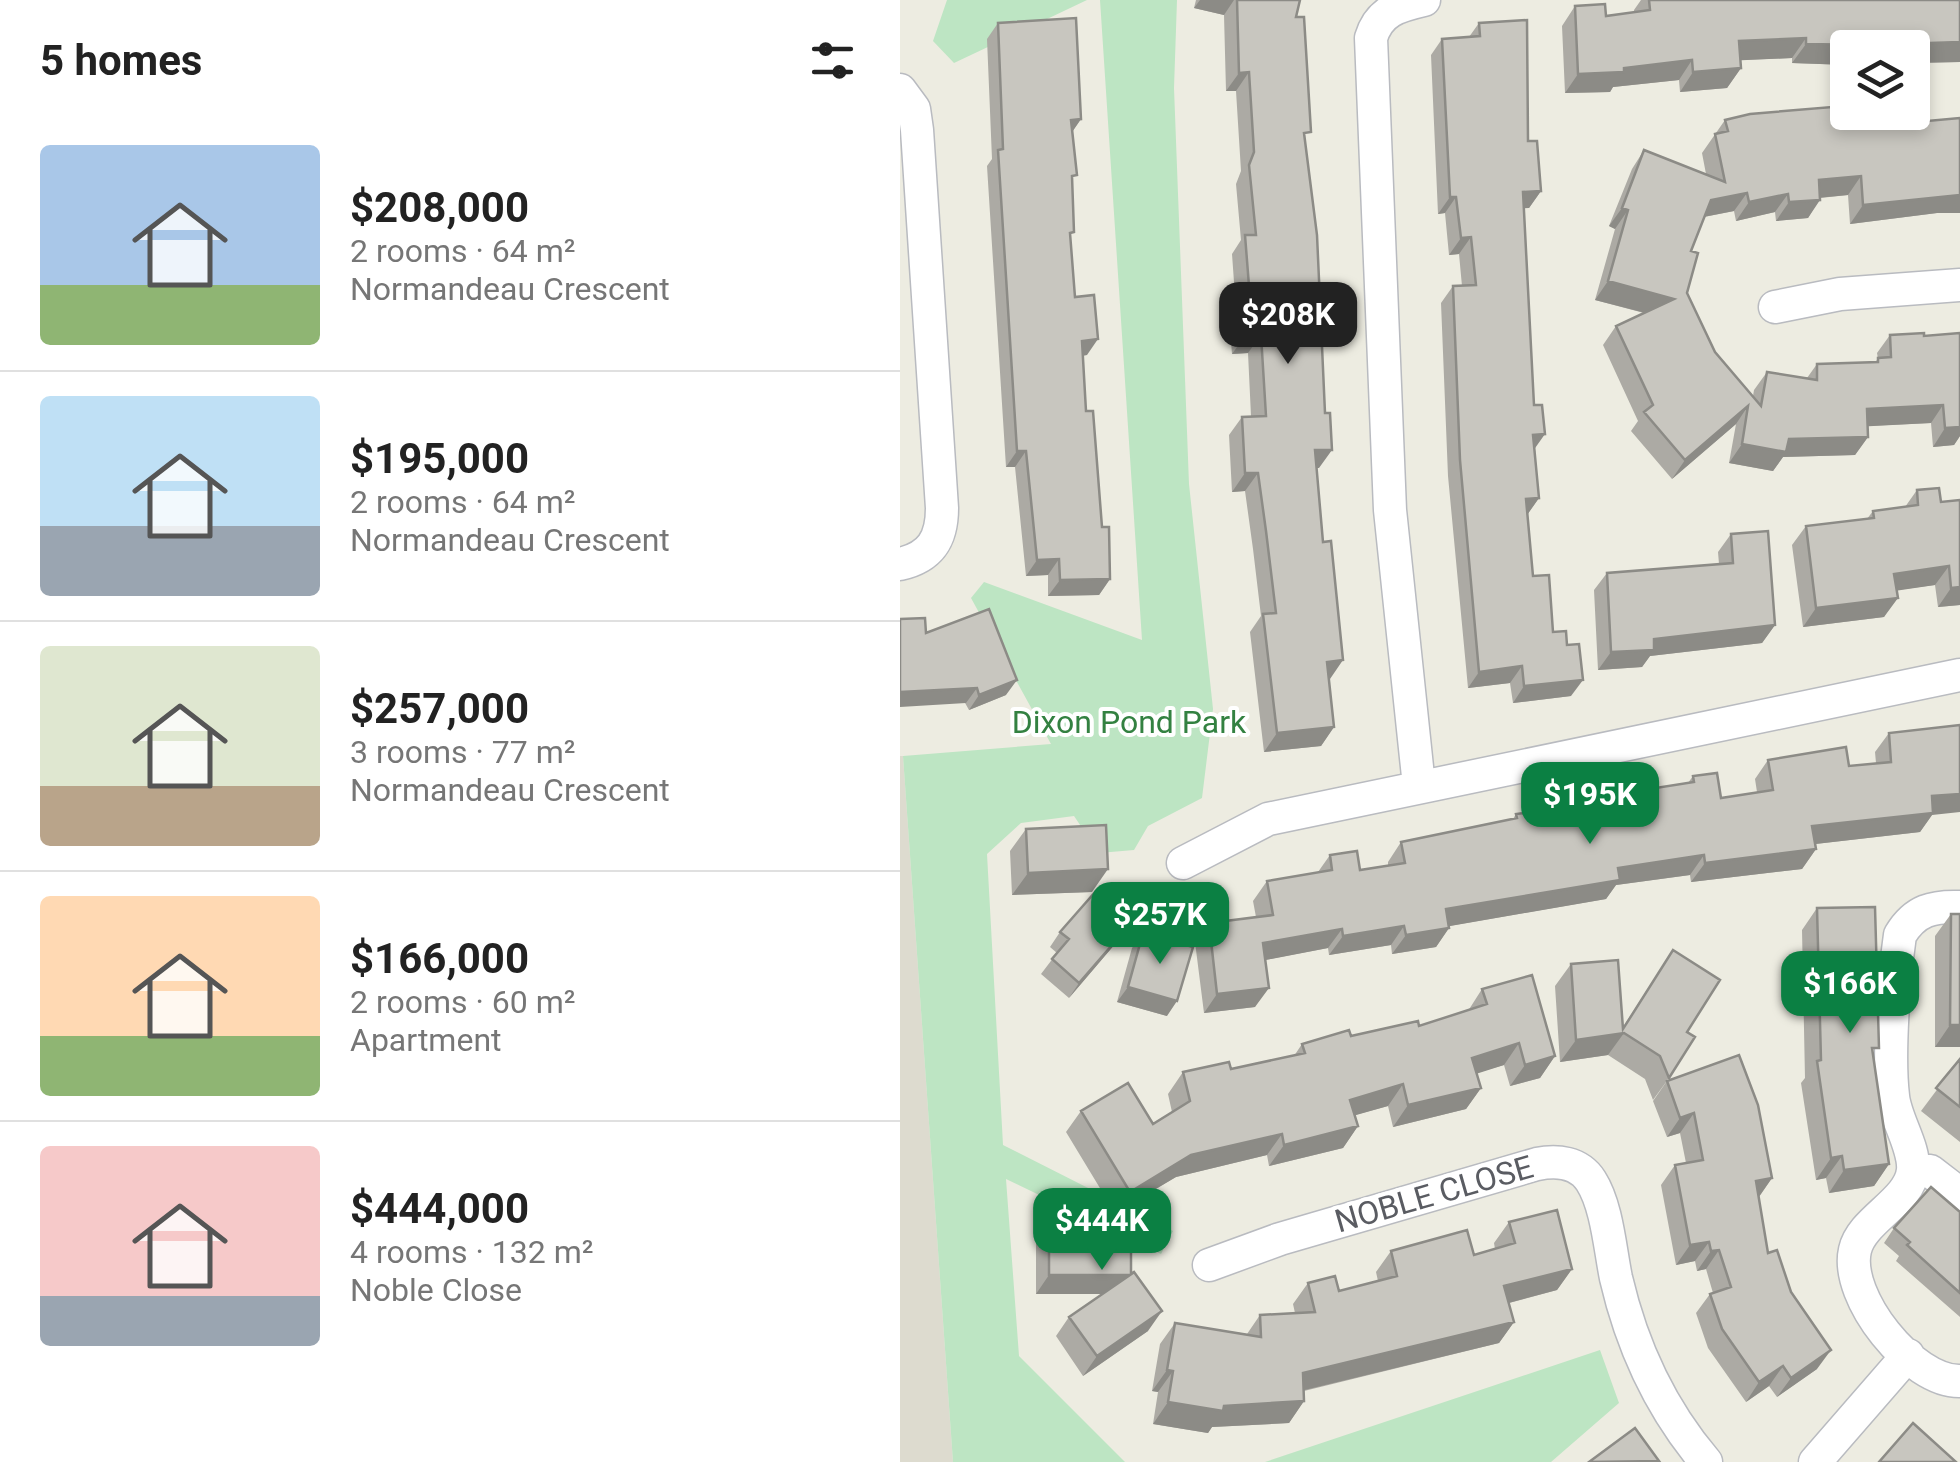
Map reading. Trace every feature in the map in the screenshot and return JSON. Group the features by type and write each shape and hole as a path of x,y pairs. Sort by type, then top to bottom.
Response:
{"street":[{"path":"1418,786 1390,510 1371,38 1376,21 1389,10 1424,0"},
{"path":"900,90 914,109 917,130 942,508 936,543 916,560 900,564"},
{"path":"1775,307 1840,294 1960,286"},
{"path":"1183,863 1268,819 1960,675"},
{"path":"1960,907 1928,908 1914,916 1900,935 1892,1094 1913,1170 1909,1183 1857,1243 1853,1270 1858,1292 1890,1340 1942,1380 1960,1381"},
{"name":"NOBLE CLOSE","path":"1209,1266 1280,1239 1537,1164 1558,1161 1573,1166 1593,1183 1626,1317 1646,1373 1674,1421 1706,1462"},
{"path":"1913,1170 1940,1176 1960,1194"},
{"path":"1815,1462 1908,1355"}],"shaded area":[{"path":"903,756 953,1462 900,1462"}],"green space":[{"path":"947,0 1087,0 954,63 933,41"},
{"name":"Dixon Pond Park","path":"1100,0 1177,0 1174,88 1189,484 1213,709 1202,798 1148,826 1134,850 1099,853 1074,816 1021,823 987,854 1003,1145 1173,1231 1161,1254 1006,1179 1019,1356 1125,1462 953,1462 903,756 1051,744 971,598 984,582 1142,640"},
{"path":"1600,1350 1619,1403 1551,1462 1265,1462"}],"building":[{"path":"1237,0 1300,0 1296,17 1304,17 1311,132 1304,133 1317,235 1325,413 1330,413 1332,450 1315,450 1323,542 1331,541 1343,660 1327,662 1334,727 1277,733 1263,614 1276,613 1266,531 1258,473 1245,473 1242,417 1266,416 1261,335 1245,336 1241,287 1249,286 1245,235 1256,235 1249,165 1254,152 1249,72 1239,73"},
{"path":"1649,0 1960,0 1960,42 1930,43 1930,30 1830,30 1830,44 1806,44 1806,38 1739,41 1741,68 1693,72 1692,60 1624,68 1624,72 1578,74 1575,6 1605,4 1606,16 1650,10"},
{"path":"1076,18 1081,119 1071,120 1077,175 1072,176 1074,232 1070,233 1075,297 1094,295 1098,339 1082,341 1086,411 1093,411 1102,527 1109,527 1110,579 1060,580 1059,559 1037,560 1026,451 1017,451 998,150 1003,149 998,23"},
{"path":"1527,20 1528,141 1537,141 1541,191 1523,192 1534,405 1542,405 1545,434 1533,435 1539,498 1526,499 1533,576 1549,575 1553,632 1566,631 1567,645 1579,644 1583,680 1524,686 1522,666 1479,672 1460,460 1453,286 1476,285 1471,237 1461,238 1456,197 1450,197 1442,39 1480,36 1479,23"},
{"path":"1830,107 1830,130 1930,130 1930,121 1960,118 1960,195 1863,205 1861,176 1819,180 1820,200 1789,202 1788,194 1749,202 1747,193 1711,200 1691,251 1698,253 1687,293 1715,352 1761,406 1767,372 1817,380 1817,364 1878,362 1878,358 1891,357 1890,335 1960,333 1960,427 1945,428 1943,405 1867,409 1868,437 1789,439 1786,452 1742,444 1748,406 1685,460 1644,412 1653,405 1616,326 1674,299 1608,281 1628,210 1622,208 1644,150 1725,182 1715,134 1728,131 1725,120"},
{"path":"1939,488 1941,502 1960,500 1960,587 1951,588 1949,566 1894,574 1898,598 1816,608 1806,526 1874,518 1873,511 1918,505 1917,490"},
{"path":"1768,531 1775,625 1654,639 1654,650 1611,652 1607,573 1733,563 1731,534"},
{"path":"989,609 1017,680 979,695 977,688 900,692 900,619 925,618 926,633"},
{"path":"1960,725 1960,794 1932,796 1933,813 1812,826 1816,849 1705,863 1704,855 1618,868 1620,880 1446,909 1449,928 1406,935 1404,926 1343,936 1342,929 1263,943 1269,988 1217,994 1209,923 1273,915 1267,881 1332,870 1330,855 1357,851 1360,870 1405,863 1401,842 1517,818 1516,814 1631,799 1630,792 1694,782 1693,776 1717,773 1721,798 1773,790 1768,760 1846,747 1849,766 1891,762 1889,733"},
{"path":"1106,825 1108,869 1028,873 1026,829"},
{"path":"1096,891 1132,922 1079,983 1052,959 1069,939 1060,932"},
{"path":"1875,907 1879,1048 1872,1048 1889,1164 1844,1170 1842,1156 1831,1158 1817,1061 1821,1060 1817,908"},
{"path":"1951,914 1960,914 1960,1025 1950,1025"},
{"path":"1143,933 1193,947 1177,1001 1128,987"},
{"path":"1673,950 1720,980 1687,1032 1695,1037 1669,1078 1660,1056 1624,1033 1576,1040 1571,964 1618,960 1623,1029"},
{"path":"1532,975 1555,1056 1525,1065 1519,1043 1472,1058 1481,1088 1408,1105 1403,1084 1350,1100 1358,1126 1284,1145 1282,1134 1191,1155 1130,1192 1081,1111 1128,1083 1153,1124 1190,1101 1183,1072 1229,1062 1231,1069 1305,1053 1302,1044 1349,1030 1351,1036 1418,1021 1419,1026 1487,1004 1482,989"},
{"path":"1739,1055 1758,1105 1772,1178 1756,1181 1768,1253 1777,1250 1791,1292 1831,1350 1791,1378 1783,1366 1759,1382 1722,1329 1710,1294 1731,1287 1719,1250 1711,1251 1709,1242 1690,1245 1675,1165 1703,1160 1694,1113 1680,1118 1667,1081"},
{"path":"1960,1059 1960,1107 1936,1088"},
{"path":"1931,1187 1960,1212 1960,1293 1894,1228"},
{"path":"1072,1207 1131,1208 1131,1274 1134,1272 1162,1311 1097,1356 1069,1317 1130,1275 1049,1275 1049,1220 1072,1220"},
{"path":"1557,1210 1572,1269 1504,1286 1514,1322 1303,1373 1304,1401 1224,1406 1223,1411 1168,1402 1173,1371 1167,1370 1175,1323 1261,1337 1260,1315 1315,1312 1308,1283 1335,1276 1339,1291 1397,1276 1391,1251 1467,1230 1474,1255 1515,1243 1509,1222"},
{"path":"1913,1423 1956,1462 1879,1462"},
{"path":"1635,1428 1659,1461 1589,1462"}]}
